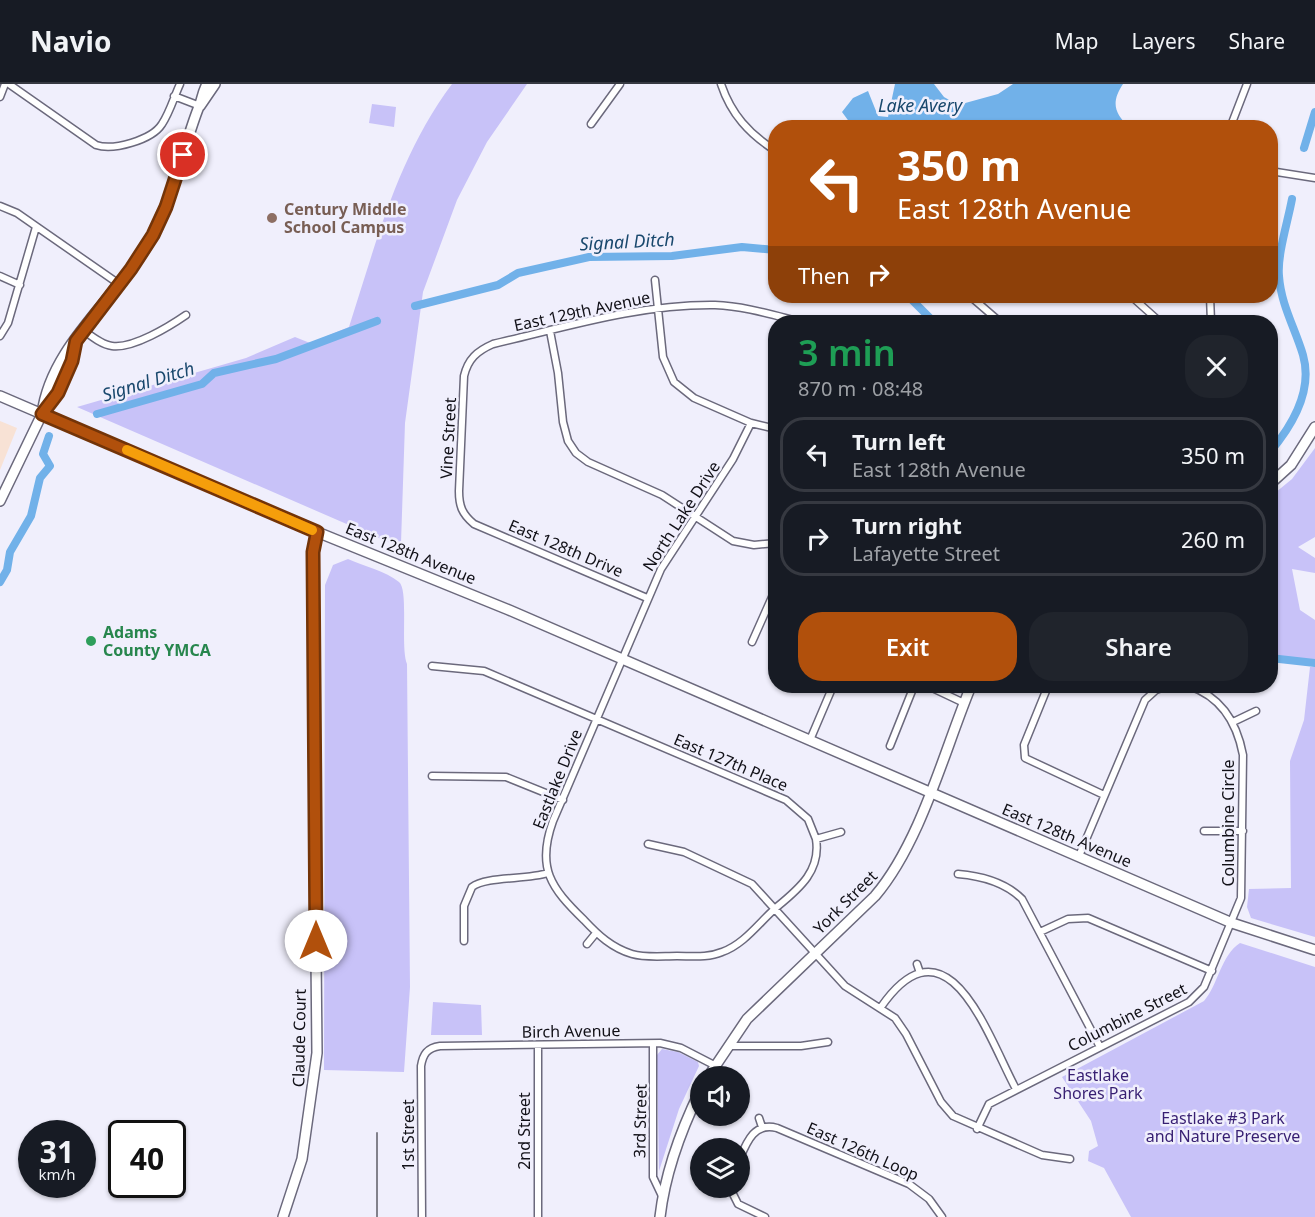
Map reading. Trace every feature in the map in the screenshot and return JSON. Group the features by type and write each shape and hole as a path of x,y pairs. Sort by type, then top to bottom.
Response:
{"street":[{"path":"0,97 7,84 102,147 112,147 156,131 163,124 180,84"},
{"path":"200,106 207,84"},
{"path":"0,501 42,414 58,393 72,361 76,341 142,254 166,207 189,131 200,106 215,84"},
{"path":"591,124 620,84"},
{"path":"721,84 731,109 746,129 768,145"},
{"path":"1233,120 1247,84"},
{"path":"174,96 200,106"},
{"path":"1278,172 1315,178"},
{"path":"0,206 17,213 119,284"},
{"path":"0,336 8,323 36,227"},
{"path":"0,276 20,285"},
{"path":"655,279 663,357 668,372 677,386 694,398 751,423 768,427"},
{"path":"978,303 992,315"},
{"path":"1139,303 1152,315"},
{"name":"East 129th Avenue","path":"477,352 493,344 625,313 727,306 774,315"},
{"path":"83,330 107,345 121,346 169,327 186,315"},
{"path":"550,331 558,373 563,422 571,446 588,462 662,495 733,541 754,545 768,544"},
{"name":"Vine Street","path":"474,524 463,512 459,491 464,376 468,364 477,352"},
{"name":"East 128th Avenue","path":"0,396 317,532 621,658 1232,923 1315,950"},
{"name":"North Lake Drive","path":"621,658 661,569 694,516 734,459 751,423"},
{"path":"1278,477 1291,465 1315,427"},
{"name":"East 128th Drive","path":"474,524 647,598"},
{"name":"Claude Court","path":"283,1217 302,1159 317,1053 313,665 313,552 317,532"},
{"path":"752,642 768,606"},
{"name":"Eastlake Drive","path":"621,658 546,843 548,873 563,900 597,933 615,947 636,955 714,955 735,946 807,879 818,850 816,839"},
{"name":"East 127th Place","path":"432,666 484,671 786,800 808,819 816,839"},
{"path":"810,740 830,693"},
{"path":"890,746 911,693"},
{"path":"943,693 964,703"},
{"name":"York Street","path":"714,1065 765,999 875,896 889,880 901,859 930,792 968,693"},
{"path":"1025,758 1024,745 1045,693"},
{"path":"1079,856 1145,700 1156,693"},
{"name":"Columbine Circle","path":"1202,693 1212,698 1233,722 1239,735 1243,755 1242,887 1232,923"},
{"path":"1233,722 1256,711"},
{"path":"1017,760 1025,758 1104,795"},
{"path":"432,776 506,777 562,800"},
{"path":"1204,831 1243,831"},
{"path":"816,839 841,832"},
{"path":"648,844 684,852 742,877 775,908 814,954 850,989 881,1007 900,1023 945,1108 953,1116 977,1129 1042,1155 1070,1159"},
{"path":"464,941 464,906 472,887 484,881 525,879 548,873"},
{"path":"958,874 979,876 1008,888 1022,899 1100,1047"},
{"path":"1040,932 1068,919 1088,918 1212,971"},
{"name":"Columbine Street","path":"977,1129 989,1104 1197,997 1212,971 1232,923"},
{"path":"587,944 597,933"},
{"path":"917,964 920,973"},
{"path":"881,1007 897,985 920,973 943,975 962,989 1016,1089"},
{"path":"727,1046 801,1046 828,1042"},
{"name":"Birch Avenue","path":"425,1053 440,1046 653,1044 681,1048 714,1065"},
{"name":"3rd Street","path":"653,1044 652,1177 662,1196"},
{"name":"2nd Street","path":"538,1045 538,1217"},
{"name":"1st Street","path":"422,1217 421,1066 425,1053"},
{"path":"660,1217 662,1196 676,1150 690,1116"},
{"path":"750,1138 762,1127 759,1118"},
{"name":"East 126th Loop","path":"762,1127 772,1126 909,1184 929,1199 942,1217"},
{"path":"735,1198 738,1204 765,1217"}],"shaded area":[{"path":"0,421 17,428 0,470"}],"green space":[{"path":"452,84 527,84 487,142 457,200 423,292 405,423 401,543 395,545 77,407 246,358 295,337 310,343 349,327 379,232 403,170 433,112"},
{"path":"372,104 396,107 394,127 369,123"},
{"path":"1315,448 1315,537 1298,547 1315,558 1315,573 1292,569 1300,610 1315,620 1315,661 1278,656 1278,490 1292,479"},
{"path":"348,559 394,578 402,587 403,596 404,645 407,664 410,987 404,1072 324,1070 325,585 333,565"},
{"path":"1310,667 1315,667 1315,937 1251,918 1247,907 1249,889 1291,888 1290,761 1304,720"},
{"name":"Eastlake #3 Park and Nature Preserve","path":"1240,943 1315,967 1315,1217 1131,1217 1104,1168 1088,1161 1089,1151 1098,1146 1091,1121 1062,1077 1204,1001 1228,955"},
{"path":"433,1002 481,1005 482,1035 431,1035"},
{"path":"662,1049 678,1052 698,1062 699,1066 690,1066 690,1085 679,1109 659,1171 657,1055"}],"water":[{"name":"Lake Avery","path":"895,84 934,84 944,97 958,105 998,94 1013,84 1123,84 1116,102 1117,112 1123,120 848,120 842,112 853,98 868,91 878,116 888,117"}],"waterway":[{"name":"Signal Ditch","path":"1304,148 1315,112"},
{"name":"Signal Ditch","path":"1278,442 1293,419 1303,394 1305,381 1303,355 1285,307 1279,276 1281,248 1292,199"},
{"name":"Signal Ditch","path":"415,306 498,285 518,273 589,257 672,256 742,247 768,249"},
{"name":"Signal Ditch","path":"915,303 927,315"},
{"name":"Signal Ditch","path":"97,414 202,384 214,373 276,359 377,321"},
{"path":"0,582 7,570 10,552 31,516 40,478 50,466 43,454 49,436"},
{"path":"1278,659 1315,663"}],"railway":[{"path":"377,1133 377,1217"}],"slow traffic":[{"path":"127,450 312,530"}],"place":[{"name":"Century Middle School Campus","path":"272,218"},
{"name":"Adams County YMCA","path":"91,641"}],"route":[{"path":"183,155 172,192 153,235 142,254 76,341 72,361 58,393 42,414 317,532 313,552 316,941"}],"park label":[{"name":"Eastlake Shores Park","path":"1098,1084"}]}
